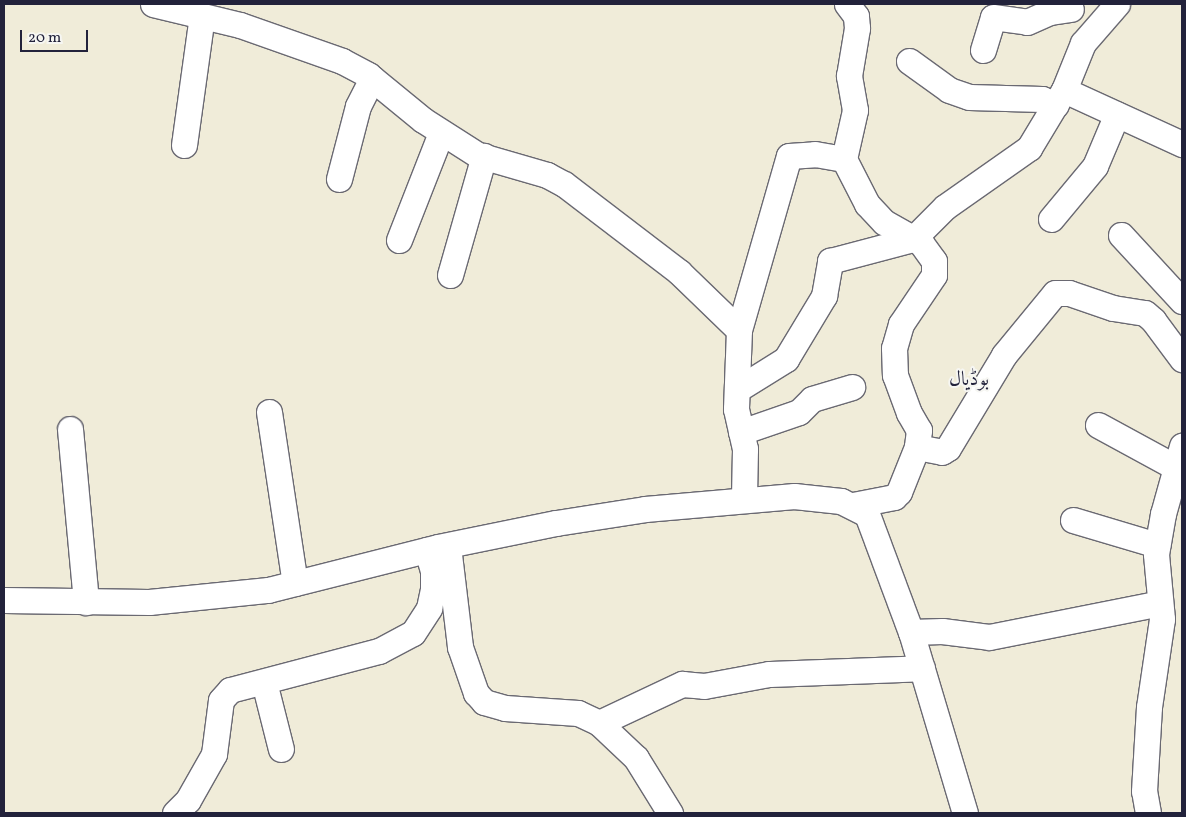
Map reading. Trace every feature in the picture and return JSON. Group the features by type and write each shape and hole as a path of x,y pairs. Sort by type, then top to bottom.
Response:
{"street":[{"path":"4,600 149,602 268,590 437,548 556,523 744,498 794,496 854,506 894,497 899,492 917,447 919,430 909,413 895,375 894,348 901,324 934,275 934,261 928,251 913,239 884,222 867,204 844,159 855,110 849,76 857,28 856,16 847,4"},
{"path":"738,389 786,359 824,296 830,261 913,239 945,207 1029,148 1060,97 1083,43 1117,4"},
{"path":"170,6 312,48 372,78 441,133 484,156 547,175 564,184 679,272 739,330"},
{"path":"983,50 993,17 1027,22 1049,12 1069,6 1090,36"},
{"path":"184,144 202,16"},
{"path":"909,60 950,90 969,97 1042,99 1060,97 1117,114 1182,144"},
{"path":"339,179 358,106 372,78"},
{"path":"1051,218 1095,166 1117,114"},
{"path":"399,240 441,133"},
{"path":"744,498 745,449 736,409 739,330 789,156 814,154 844,159"},
{"path":"450,275 484,156"},
{"path":"1121,235 1182,301"},
{"path":"917,447 942,452 948,448 1004,355 1056,293 1069,293 1113,308 1145,313 1153,320 1182,359"},
{"path":"741,432 799,412 812,399 852,386"},
{"path":"269,412 294,584"},
{"path":"1098,425 1180,457 1157,545 1160,652 1149,707 1145,773 1148,813"},
{"path":"70,428 86,602"},
{"path":"854,506 867,514 911,632 965,813"},
{"path":"1073,520 1157,545"},
{"path":"175,813 188,800 214,754 221,700 230,690 362,656 402,641 413,632 429,608 437,548"},
{"path":"437,548 460,647 476,693 484,702 505,708 578,713 599,722 636,758 670,813"},
{"path":"911,632 942,631 989,637 1160,603"},
{"path":"599,722 682,684 704,686 769,674 922,668"},
{"path":"264,682 282,749"}],"district":[{"name":"بوڈیال","path":"969,380"}]}
